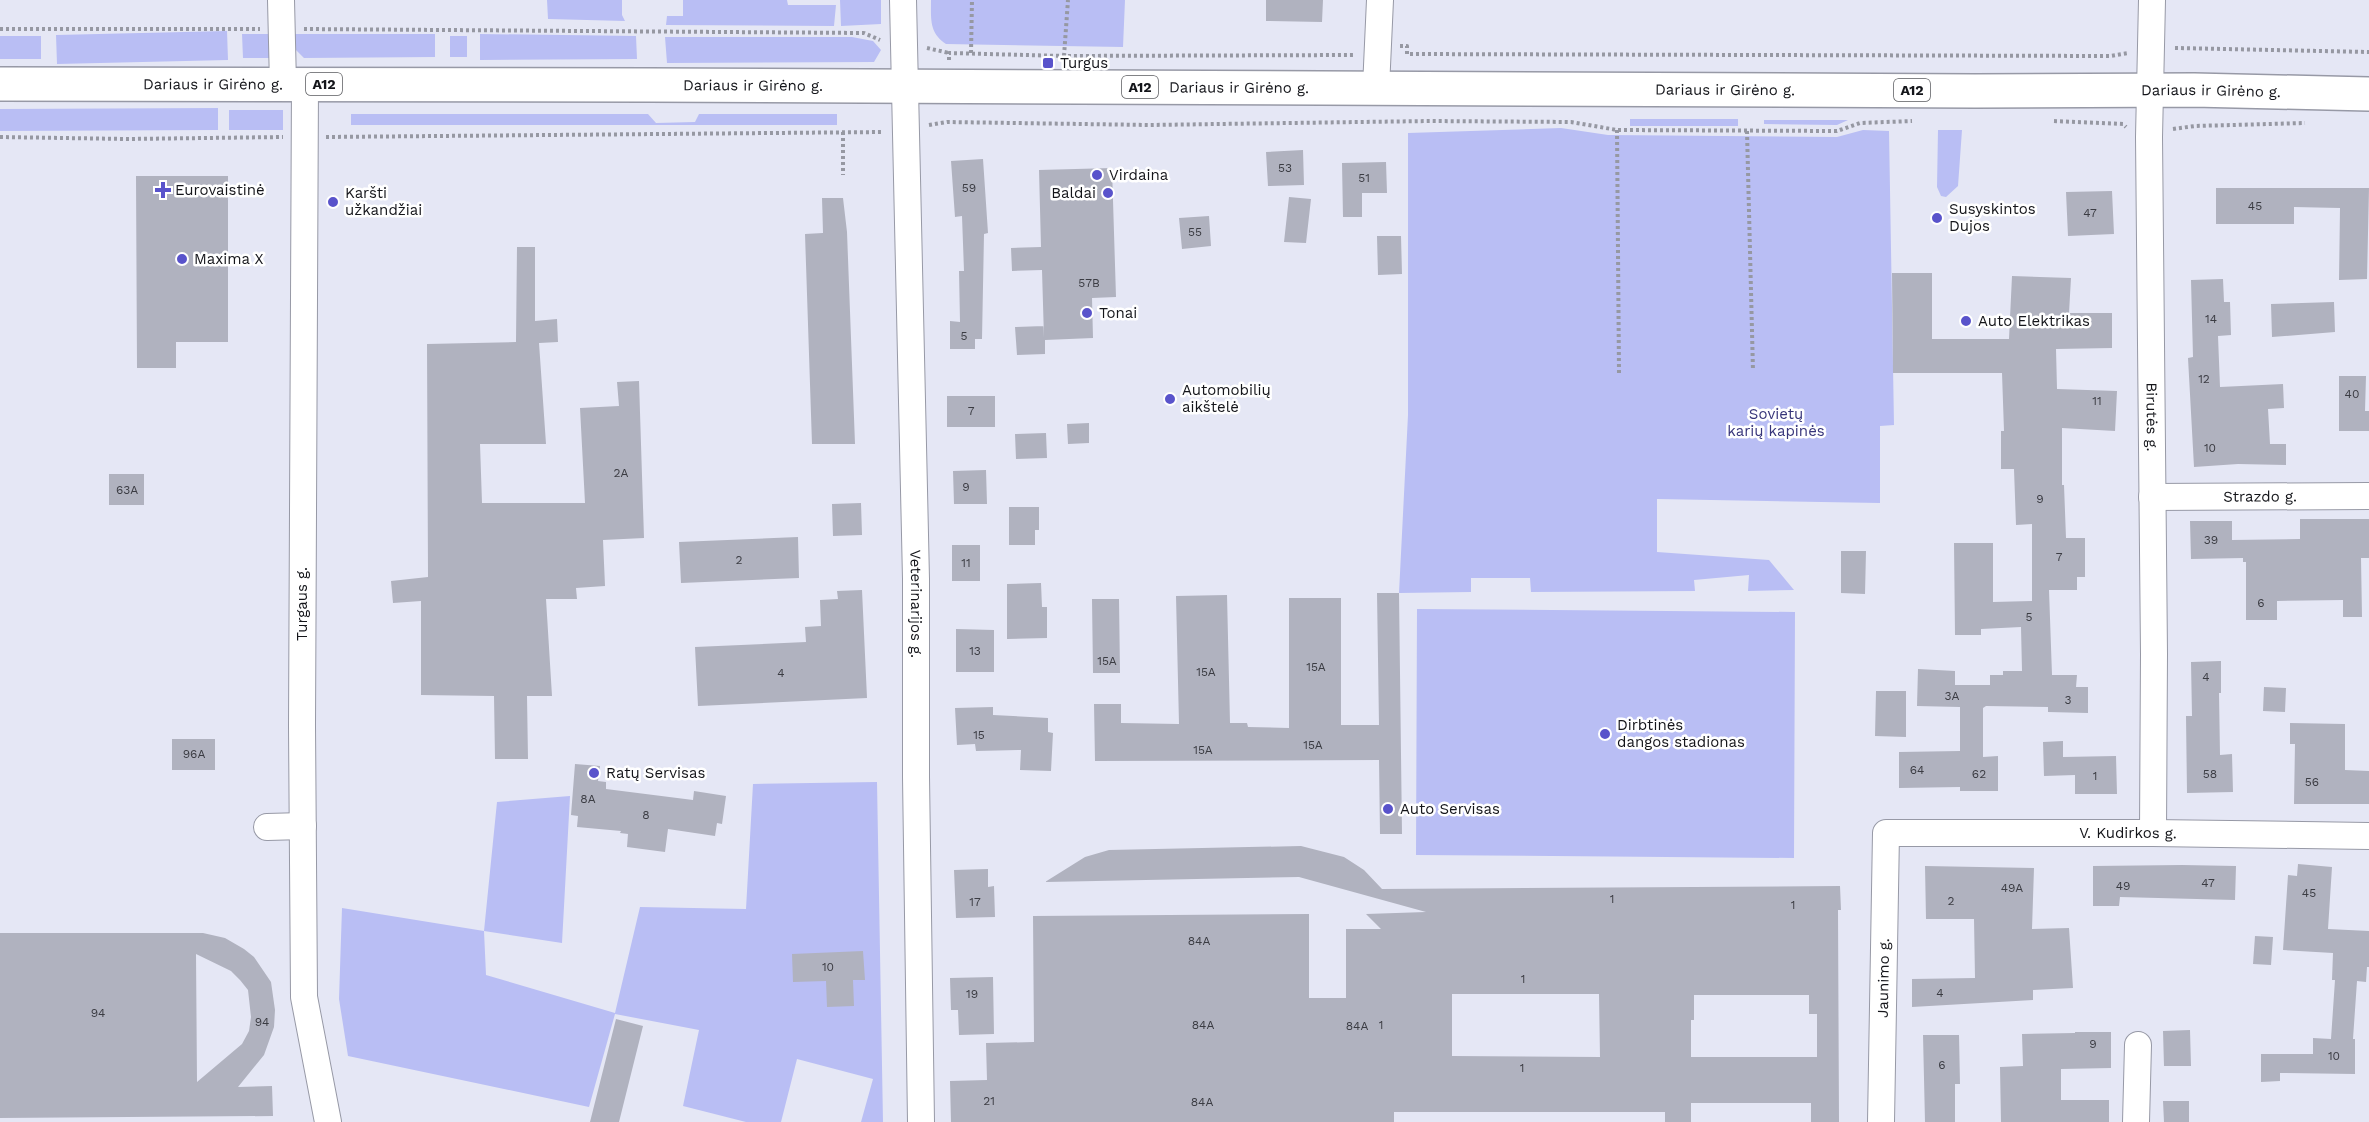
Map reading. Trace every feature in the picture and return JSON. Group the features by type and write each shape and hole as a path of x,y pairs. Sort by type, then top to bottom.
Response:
{"highway":[{"name":"Dariaus ir Girėno g.","path":"0,84 2151,90 2369,94"}],"street":[{"name":"Turgaus g.","path":"281,0 282,29 305,137 304,997 328,1122"},
{"name":"Veterinarijos g.","path":"903,0 915,579 921,1122"},
{"path":"1376,88 1380,0"},
{"name":"Birutės g.","path":"2152,0 2150,137 2153,833"},
{"name":"Strazdo g.","path":"2152,497 2369,496"},
{"path":"267,827 303,826"},
{"name":"V. Kudirkos g.","path":"1886,833 2369,836"},
{"name":"Jaunimo g.","path":"1881,1122 1886,833"},
{"path":"2136,1122 2138,1045"}],"path":[{"path":"971,52 972,0"},
{"path":"1064,56 1068,0"},
{"path":"0,29 864,33 877,38 887,46 928,48 949,53"},
{"path":"1378,45 1407,46 1407,54 2110,56 2151,48 2369,52"},
{"path":"0,137 127,139 922,133 931,124 947,122 1149,125 1430,121 1571,122 1617,130 1837,131 1860,123 1916,121"},
{"path":"2042,121 2123,124 2132,135 2150,137 2167,137 2174,127 2314,122"},
{"path":"1617,130 1619,373"},
{"path":"1747,131 1753,371"},
{"path":"843,132 843,175"}],"green space":[{"path":"547,0 622,0 622,15 625,21 548,19"},
{"path":"683,0 787,0 788,5 836,5 834,26 666,25 667,16 683,16"},
{"path":"840,0 881,0 881,24 841,26"},
{"path":"931,0 1125,0 1123,47 946,44 940,40 934,30 931,19"},
{"path":"227,31 228,60 57,64 56,35"},
{"path":"242,34 272,34 272,58 243,58"},
{"path":"294,34 435,34 435,57 304,58 294,48"},
{"path":"480,34 636,36 637,59 480,60"},
{"path":"0,36 41,36 41,59 0,59"},
{"path":"450,36 467,36 467,57 450,57"},
{"path":"665,37 852,37 873,41 881,50 874,62 667,63"},
{"path":"218,108 218,130 0,131 0,109"},
{"path":"229,110 283,110 283,130 229,130"},
{"path":"351,114 648,114 656,123 695,122 699,114 837,114 837,125 351,125"},
{"path":"1630,119 1738,119 1738,126 1630,126"},
{"path":"1764,120 1848,120 1837,125 1764,124"},
{"name":"Sovietų karių kapinės","path":"1561,128 1608,135 1837,137 1863,130 1889,131 1894,425 1880,426 1880,503 1657,499 1657,552 1769,560 1794,590 1748,591 1749,575 1694,580 1695,591 1531,592 1530,578 1471,578 1471,592 1399,593 1408,415 1408,133"},
{"path":"1938,130 1962,130 1958,186 1946,197 1941,196 1937,187"},
{"name":"Dirbtinės dangos stadionas","path":"1417,609 1795,612 1794,858 1416,855"},
{"path":"877,782 883,1122 861,1122 873,1079 797,1059 781,1122 746,1122 683,1106 699,1030 615,1014 589,1107 348,1056 339,999 342,908 484,931 486,975 615,1013 640,907 746,909 753,784"},
{"path":"570,796 562,943 484,931 497,802"}],"building":[{"path":"1266,0 1323,0 1322,22 1266,21"},
{"path":"1303,150 1304,185 1268,186 1266,152"},
{"path":"983,159 988,233 984,234 982,339 975,339 975,349 950,349 950,321 960,322 959,271 964,271 962,216 955,217 951,161"},
{"path":"1386,162 1387,193 1362,193 1362,217 1343,217 1342,163"},
{"path":"1112,168 1116,297 1092,298 1093,338 1045,340 1045,354 1017,355 1015,327 1044,326 1042,270 1012,271 1011,248 1041,247 1039,170"},
{"name":"Maxima X","path":"136,176 228,176 228,342 176,342 176,368 137,368"},
{"path":"2216,188 2369,188 2367,279 2339,280 2340,208 2294,207 2294,224 2216,224"},
{"path":"2112,191 2114,234 2068,236 2066,192"},
{"path":"1289,197 1311,199 1306,243 1284,242"},
{"path":"822,198 843,198 847,232 855,444 812,444 805,234 823,233"},
{"path":"1209,216 1211,246 1182,249 1179,218"},
{"path":"1377,236 1401,236 1402,274 1378,275"},
{"path":"517,247 535,247 535,321 557,319 558,342 539,343 546,444 480,444 482,503 585,503 580,408 619,406 617,382 639,381 644,538 603,540 605,586 576,588 577,599 546,599 552,696 527,696 528,759 495,759 494,696 421,695 421,601 393,603 391,581 428,577 427,344 516,342"},
{"path":"1892,273 1932,273 1932,339 2009,339 2012,276 2071,278 2069,313 2112,313 2112,348 2056,349 2057,389 2117,391 2115,431 2062,428 2062,485 2064,485 2066,538 2085,538 2085,577 2077,577 2077,590 2049,590 2052,675 2077,675 2076,687 2088,687 2088,713 2048,712 2048,707 1986,706 1983,708 1983,757 1998,756 1998,791 1960,791 1960,787 1899,788 1899,752 1960,751 1960,707 1917,706 1918,669 1955,671 1955,685 1990,685 1990,675 2003,675 2003,671 2022,671 2021,627 1981,629 1981,635 1955,635 1954,543 1993,543 1993,602 2032,601 2032,524 2016,525 2014,469 2001,469 2001,431 2004,431 2002,373 1893,373"},
{"path":"2223,279 2224,302 2230,302 2231,335 2218,336 2220,387 2283,384 2284,408 2268,409 2270,444 2286,444 2286,465 2238,464 2194,467 2188,358 2193,357 2191,280"},
{"path":"2334,302 2335,332 2272,337 2271,304"},
{"path":"2339,376 2366,376 2365,411 2369,411 2369,431 2339,431"},
{"path":"947,396 995,396 995,427 947,427"},
{"path":"1089,423 1089,443 1068,444 1067,424"},
{"path":"1046,433 1047,458 1016,459 1015,434"},
{"path":"986,470 987,504 954,504 953,471"},
{"path":"109,474 144,474 144,505 109,505"},
{"path":"861,503 862,535 833,536 832,504"},
{"path":"1009,507 1039,507 1039,530 1035,530 1035,545 1009,545"},
{"path":"2300,519 2369,519 2369,558 2361,558 2362,617 2343,617 2343,600 2277,601 2277,620 2246,620 2246,562 2243,562 2243,558 2191,559 2190,521 2232,521 2232,540 2300,539"},
{"path":"798,537 799,578 681,583 679,542"},
{"path":"952,545 980,545 980,581 952,581"},
{"path":"1841,551 1866,551 1865,594 1841,593"},
{"path":"1041,583 1042,607 1047,607 1047,638 1007,639 1007,584"},
{"path":"862,590 867,698 698,706 695,647 806,642 805,627 821,626 820,600 838,599 837,591"},
{"path":"1377,593 1399,593 1402,834 1380,834 1379,760 1095,761 1094,704 1121,704 1121,723 1179,724 1176,596 1227,595 1230,723 1247,723 1248,727 1289,728 1289,598 1341,598 1341,725 1379,725"},
{"path":"1092,599 1119,599 1120,673 1093,673"},
{"path":"956,629 994,630 994,672 956,672"},
{"path":"2221,661 2220,755 2232,754 2233,792 2187,793 2186,716 2192,716 2191,662"},
{"path":"2264,687 2286,688 2285,712 2263,711"},
{"path":"1876,691 1906,691 1906,737 1875,736"},
{"path":"993,707 993,715 1048,718 1048,732 1053,733 1051,771 1020,770 1021,750 976,751 975,744 957,745 955,708"},
{"path":"2290,723 2345,724 2345,770 2369,771 2369,804 2294,804 2295,744 2290,744"},
{"path":"172,739 215,739 215,770 172,770"},
{"path":"2063,741 2063,757 2116,756 2117,794 2075,794 2075,775 2044,776 2043,742"},
{"path":"575,764 600,766 598,781 606,782 606,789 693,800 694,791 726,796 722,824 717,823 715,836 668,829 665,852 627,847 628,834 620,833 621,831 577,827 578,816 571,815"},
{"path":"1301,846 1344,857 1364,870 1382,889 1840,886 1841,910 1838,910 1839,1122 1811,1122 1811,1103 1691,1103 1691,1122 1665,1122 1665,1112 1394,1112 1394,1122 951,1122 950,1081 987,1080 986,1043 1034,1042 1033,916 1309,914 1309,998 1346,998 1346,929 1381,929 1366,914 1426,912 1299,877 1045,882 1085,857 1109,850","holes":["1452,994 1599,994 1600,1057 1452,1056","1694,995 1809,995 1809,1014 1817,1014 1817,1057 1691,1057"]},
{"path":"2298,864 2332,867 2328,929 2369,931 2369,967 2367,967 2366,982 2357,981 2353,1039 2355,1039 2355,1074 2280,1073 2280,1081 2261,1082 2261,1054 2313,1054 2313,1038 2331,1039 2335,980 2332,980 2333,953 2283,950 2288,875 2297,876"},
{"path":"1925,866 2034,868 2032,929 2069,928 2073,988 2033,990 2033,1000 1912,1007 1912,979 1975,978 1974,919 1926,919"},
{"path":"2093,866 2236,866 2235,900 2120,897 2119,906 2093,906"},
{"path":"988,869 988,887 994,886 995,917 956,918 954,870"},
{"path":"0,933 203,933 225,938 244,949 254,957 271,982 275,1010 274,1027 264,1055 238,1087 272,1086 273,1116 0,1118","holes":["196,954 231,971 248,990 251,1017 249,1031 242,1044 197,1082"]},
{"path":"2255,936 2273,937 2271,965 2253,964"},
{"path":"863,951 865,980 853,980 854,1006 827,1007 826,981 793,982 792,954"},
{"path":"993,977 994,1034 959,1035 958,1010 951,1010 950,978"},
{"path":"616,1019 643,1026 619,1122 590,1122"},
{"path":"2190,1030 2191,1066 2164,1066 2163,1031"},
{"path":"2111,1032 2111,1068 2061,1069 2061,1100 2109,1100 2109,1122 2001,1122 2000,1067 2023,1066 2022,1034"},
{"path":"1923,1035 1959,1035 1960,1084 1955,1084 1955,1122 1925,1122"},
{"path":"2163,1101 2189,1101 2189,1122 2164,1122"}],"place":[{"name":"Turgus","path":"1048,63"},
{"name":"Virdaina","path":"1097,175"},
{"name":"Eurovaistinė","path":"163,190"},
{"name":"Baldai","path":"1108,193"},
{"name":"Karšti užkandžiai","path":"333,202"},
{"name":"Susyskintos Dujos","path":"1937,218"},
{"name":"Maxima X","path":"182,259"},
{"name":"Tonai","path":"1087,313"},
{"name":"Auto Elektrikas","path":"1966,321"},
{"name":"Automobilių aikštelė","path":"1170,399"},
{"name":"Dirbtinės dangos stadionas","path":"1605,734"},
{"name":"Ratų Servisas","path":"594,773"},
{"name":"Auto Servisas","path":"1388,809"}]}
